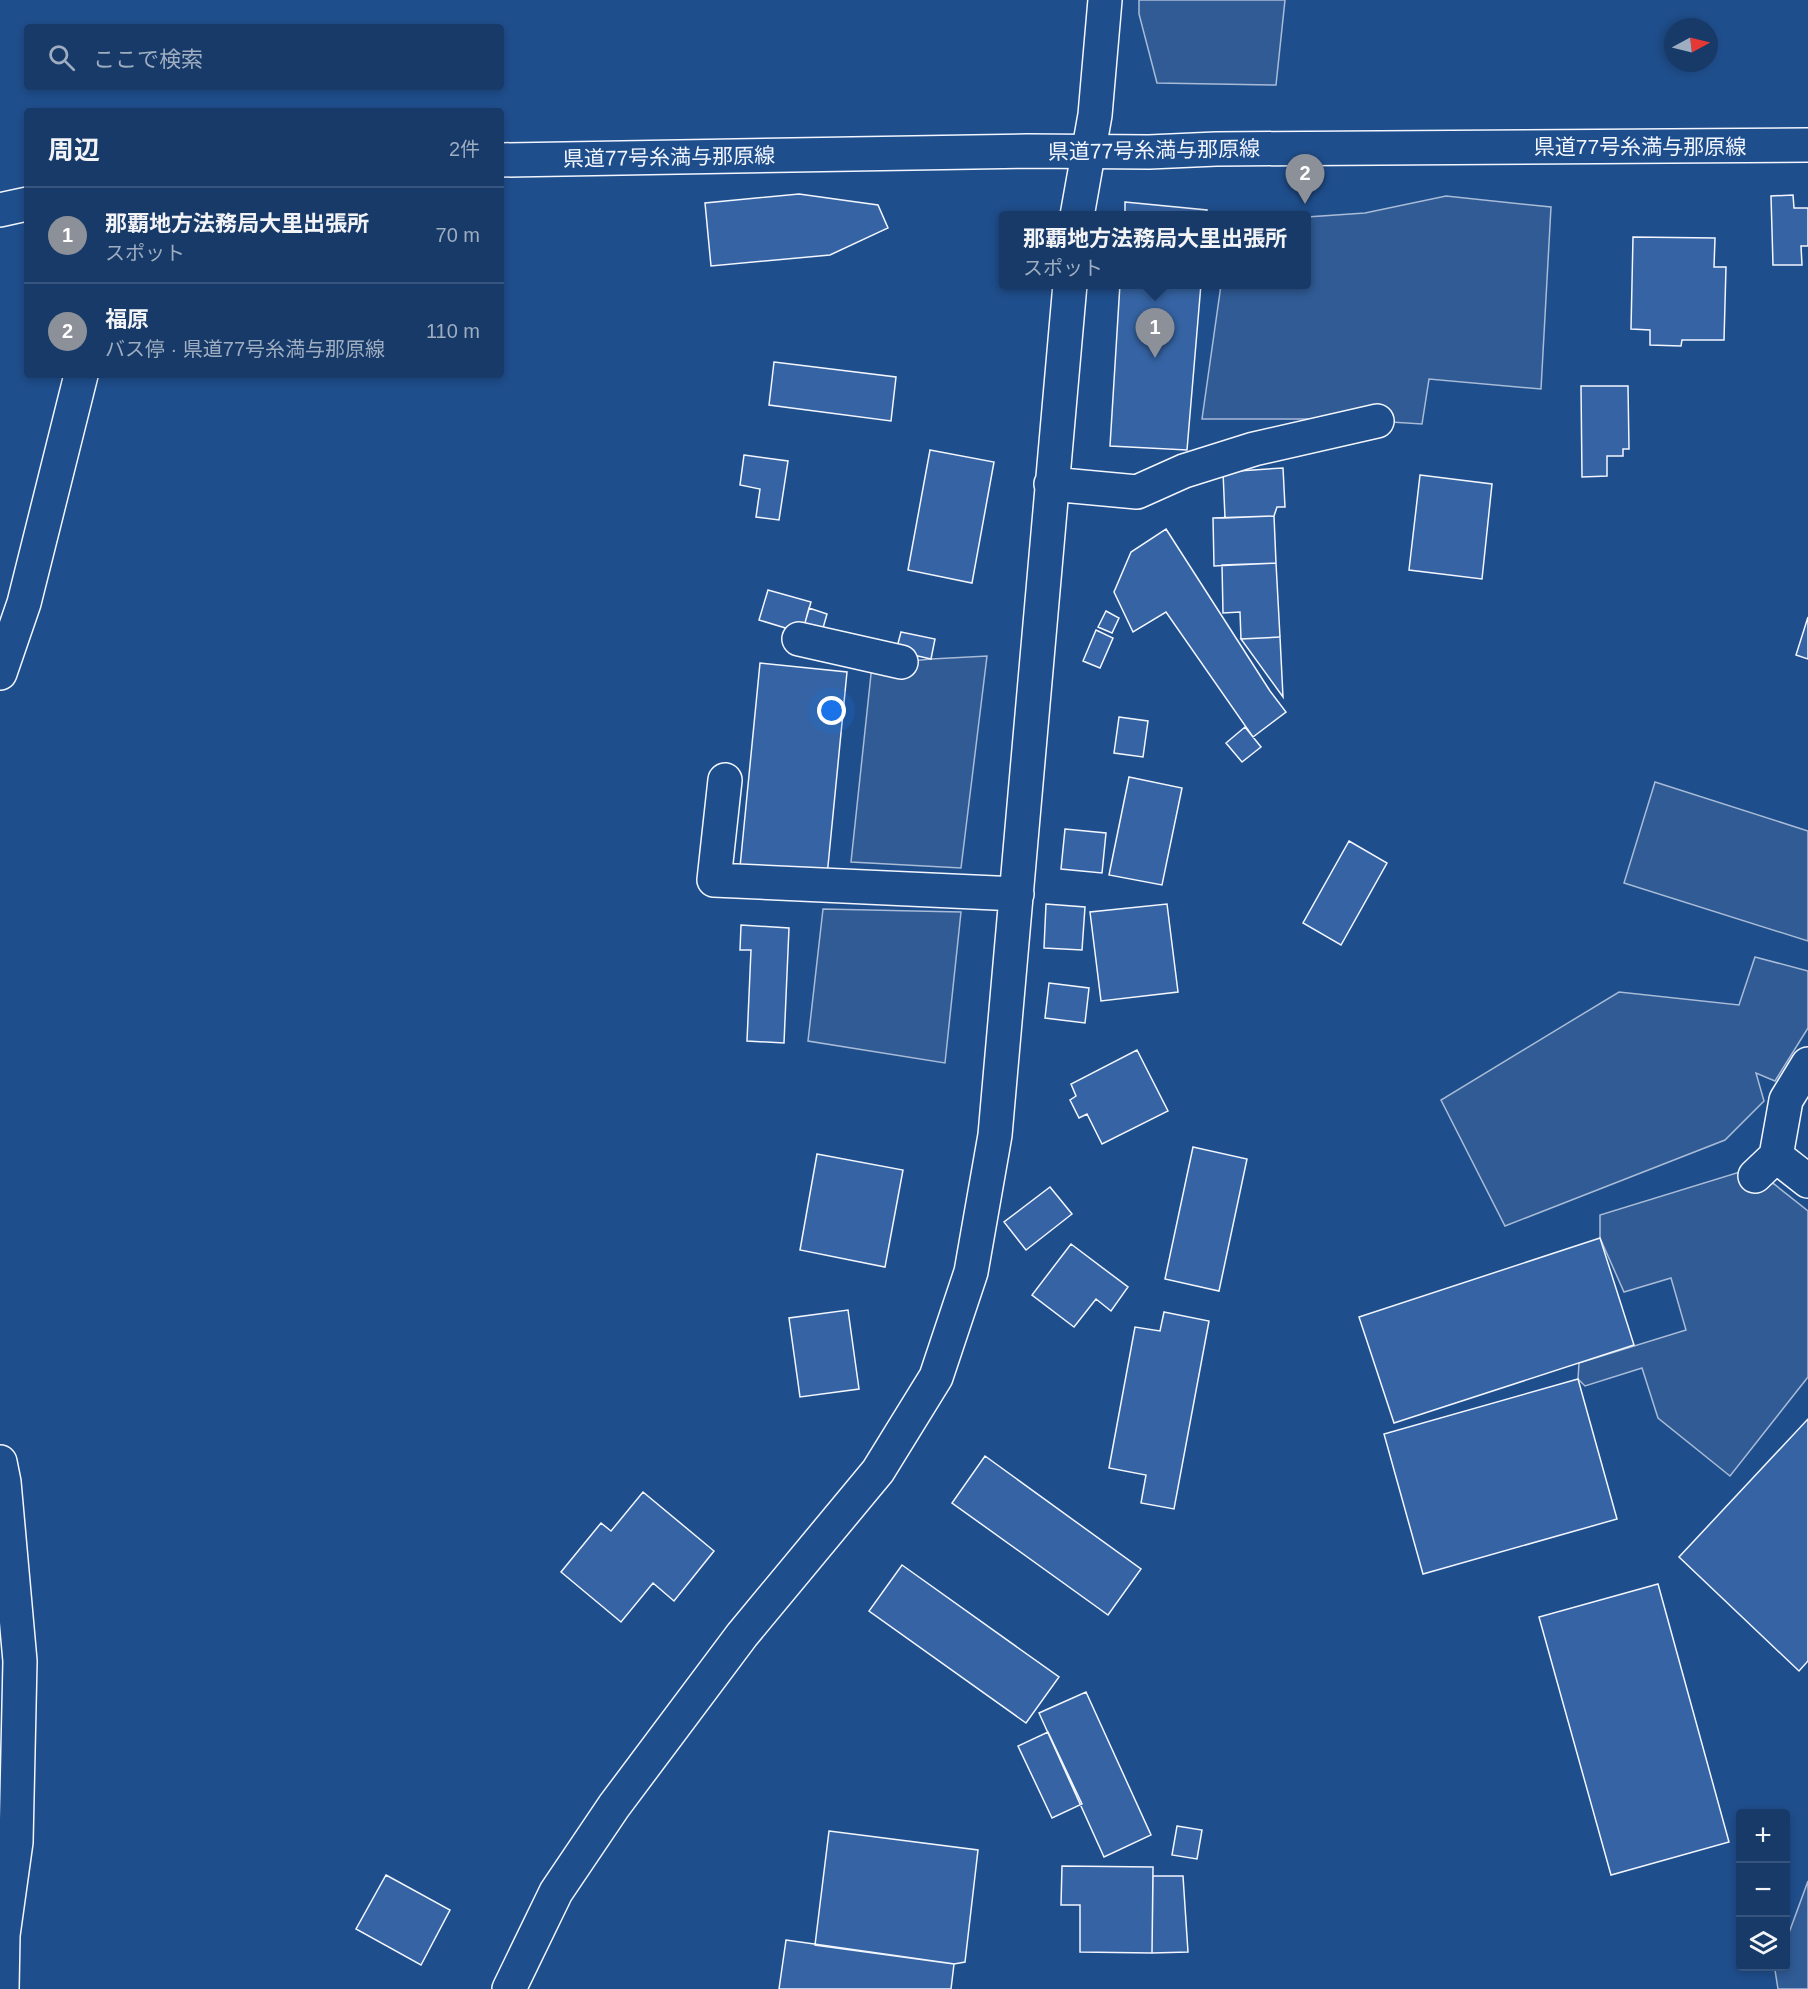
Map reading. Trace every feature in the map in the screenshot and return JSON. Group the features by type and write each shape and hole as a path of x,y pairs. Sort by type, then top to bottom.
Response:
{"street":[{"path":"1078,211 1095,115 1105,0"},
{"name":"県道77号糸満与那原線","path":"504,160 1808,144"},
{"path":"0,210 24,205"},
{"path":"509,1989 556,1892 614,1806 742,1635 878,1471 936,1377 971,1272 995,1135 1070,289"},
{"path":"0,673 24,603 80,378"},
{"path":"1051,484 1137,492 1184,471 1254,449 1377,421"},
{"path":"799,639 901,662"},
{"path":"725,780 714,880 1017,894"},
{"path":"1808,1064 1786,1100 1765,1166 1808,1181"},
{"path":"0,1462 4,1482 20,1661 15,1842 3,1935 2,1989"}],"shaded area":[{"path":"1139,0 1285,0 1276,85 1157,83 1139,14"},
{"path":"1446,196 1551,207 1541,389 1429,379 1422,424 1344,419 1202,419 1220,289 1311,289 1311,217 1365,213"},
{"path":"987,656 961,868 851,862 872,665"},
{"path":"1655,782 1808,831 1808,941 1624,883"},
{"path":"823,909 961,912 945,1063 808,1041"},
{"path":"1755,957 1808,971 1808,1028 1775,1081 1756,1073 1764,1101 1725,1140 1505,1226 1441,1100 1619,992 1739,1005"},
{"path":"1743,1171 1774,1184 1808,1211 1808,1377 1730,1476 1658,1418 1642,1368 1585,1386 1578,1379 1579,1363 1686,1330 1671,1278 1624,1292 1600,1238 1600,1215"},
{"path":"1808,1881 1808,1989 1778,1989 1775,1971 1790,1971 1790,1930"}],"building":[{"path":"799,194 878,205 888,228 830,255 711,266 705,203"},
{"path":"1793,195 1794,208 1808,208 1808,246 1801,246 1802,265 1773,265 1771,196"},
{"path":"1125,202 1207,210 1207,211 1125,211"},
{"path":"1633,237 1715,238 1714,267 1726,267 1724,340 1682,340 1681,346 1650,345 1650,330 1631,329"},
{"path":"1120,289 1201,289 1187,450 1110,446"},
{"path":"774,362 896,377 891,421 769,405"},
{"path":"1581,386 1628,386 1629,449 1623,449 1623,456 1607,456 1607,476 1582,477"},
{"path":"930,450 994,462 972,583 908,570"},
{"path":"744,455 788,461 779,520 756,517 760,489 740,485"},
{"path":"1283,468 1285,507 1277,507 1274,516 1225,518 1223,472"},
{"path":"1420,475 1492,484 1482,579 1409,570"},
{"path":"1274,516 1276,563 1214,566 1213,518"},
{"path":"1166,529 1270,691 1286,712 1253,737 1166,612 1133,632 1114,592 1131,552"},
{"path":"1276,563 1280,637 1241,639 1240,612 1223,613 1222,565"},
{"path":"768,590 811,602 802,633 759,620"},
{"path":"809,608 827,614 821,635 803,630"},
{"path":"1106,611 1119,618 1112,633 1098,627"},
{"path":"1808,617 1808,659 1796,655"},
{"path":"1096,630 1113,638 1100,668 1083,661"},
{"path":"901,632 935,639 931,659 896,651"},
{"path":"1280,637 1283,697 1241,639"},
{"path":"760,663 847,672 827,876 740,867"},
{"path":"1119,717 1148,721 1143,757 1114,753"},
{"path":"1245,727 1261,747 1242,762 1226,743"},
{"path":"1129,777 1182,788 1162,885 1109,875"},
{"path":"1065,829 1106,833 1102,873 1061,869"},
{"path":"1349,841 1387,863 1341,945 1303,923"},
{"path":"1046,904 1085,907 1082,950 1044,948"},
{"path":"1167,904 1178,992 1101,1001 1090,912"},
{"path":"741,925 789,928 784,1043 747,1041 751,950 740,950"},
{"path":"1049,983 1089,988 1085,1023 1045,1018"},
{"path":"1137,1050 1168,1111 1102,1144 1087,1114 1079,1118 1070,1100 1076,1096 1071,1084"},
{"path":"1193,1147 1247,1159 1219,1291 1165,1279"},
{"path":"817,1154 903,1170 885,1267 800,1250"},
{"path":"1050,1187 1072,1214 1026,1250 1004,1222"},
{"path":"1600,1238 1634,1345 1394,1423 1359,1317"},
{"path":"1071,1244 1128,1287 1111,1311 1096,1299 1074,1327 1032,1295"},
{"path":"848,1310 859,1389 800,1397 789,1318"},
{"path":"1164,1312 1209,1321 1174,1509 1141,1503 1146,1475 1109,1468 1135,1327 1160,1331"},
{"path":"1578,1379 1617,1519 1423,1574 1384,1434"},
{"path":"1808,1419 1808,1661 1799,1671 1679,1557"},
{"path":"985,1456 1141,1569 1108,1615 952,1503"},
{"path":"643,1492 714,1551 674,1601 653,1583 621,1622 561,1572 601,1523 611,1531"},
{"path":"902,1565 1059,1677 1026,1723 869,1611"},
{"path":"1658,1584 1729,1842 1611,1875 1539,1617"},
{"path":"1086,1692 1151,1835 1104,1857 1039,1713"},
{"path":"1048,1732 1082,1804 1052,1818 1018,1746"},
{"path":"1177,1826 1202,1830 1197,1859 1172,1855"},
{"path":"829,1831 978,1850 965,1962 954,1964 815,1945"},
{"path":"1062,1866 1153,1867 1152,1953 1080,1952 1080,1905 1061,1905"},
{"path":"386,1875 450,1910 421,1965 356,1929"},
{"path":"1153,1876 1183,1876 1188,1952 1152,1953"},
{"path":"786,1940 954,1964 951,1989 779,1989"}],"place":[{"name":"福原","path":"1305,204"},
{"name":"那覇地方法務局大里出張所","path":"1155,358"}]}
